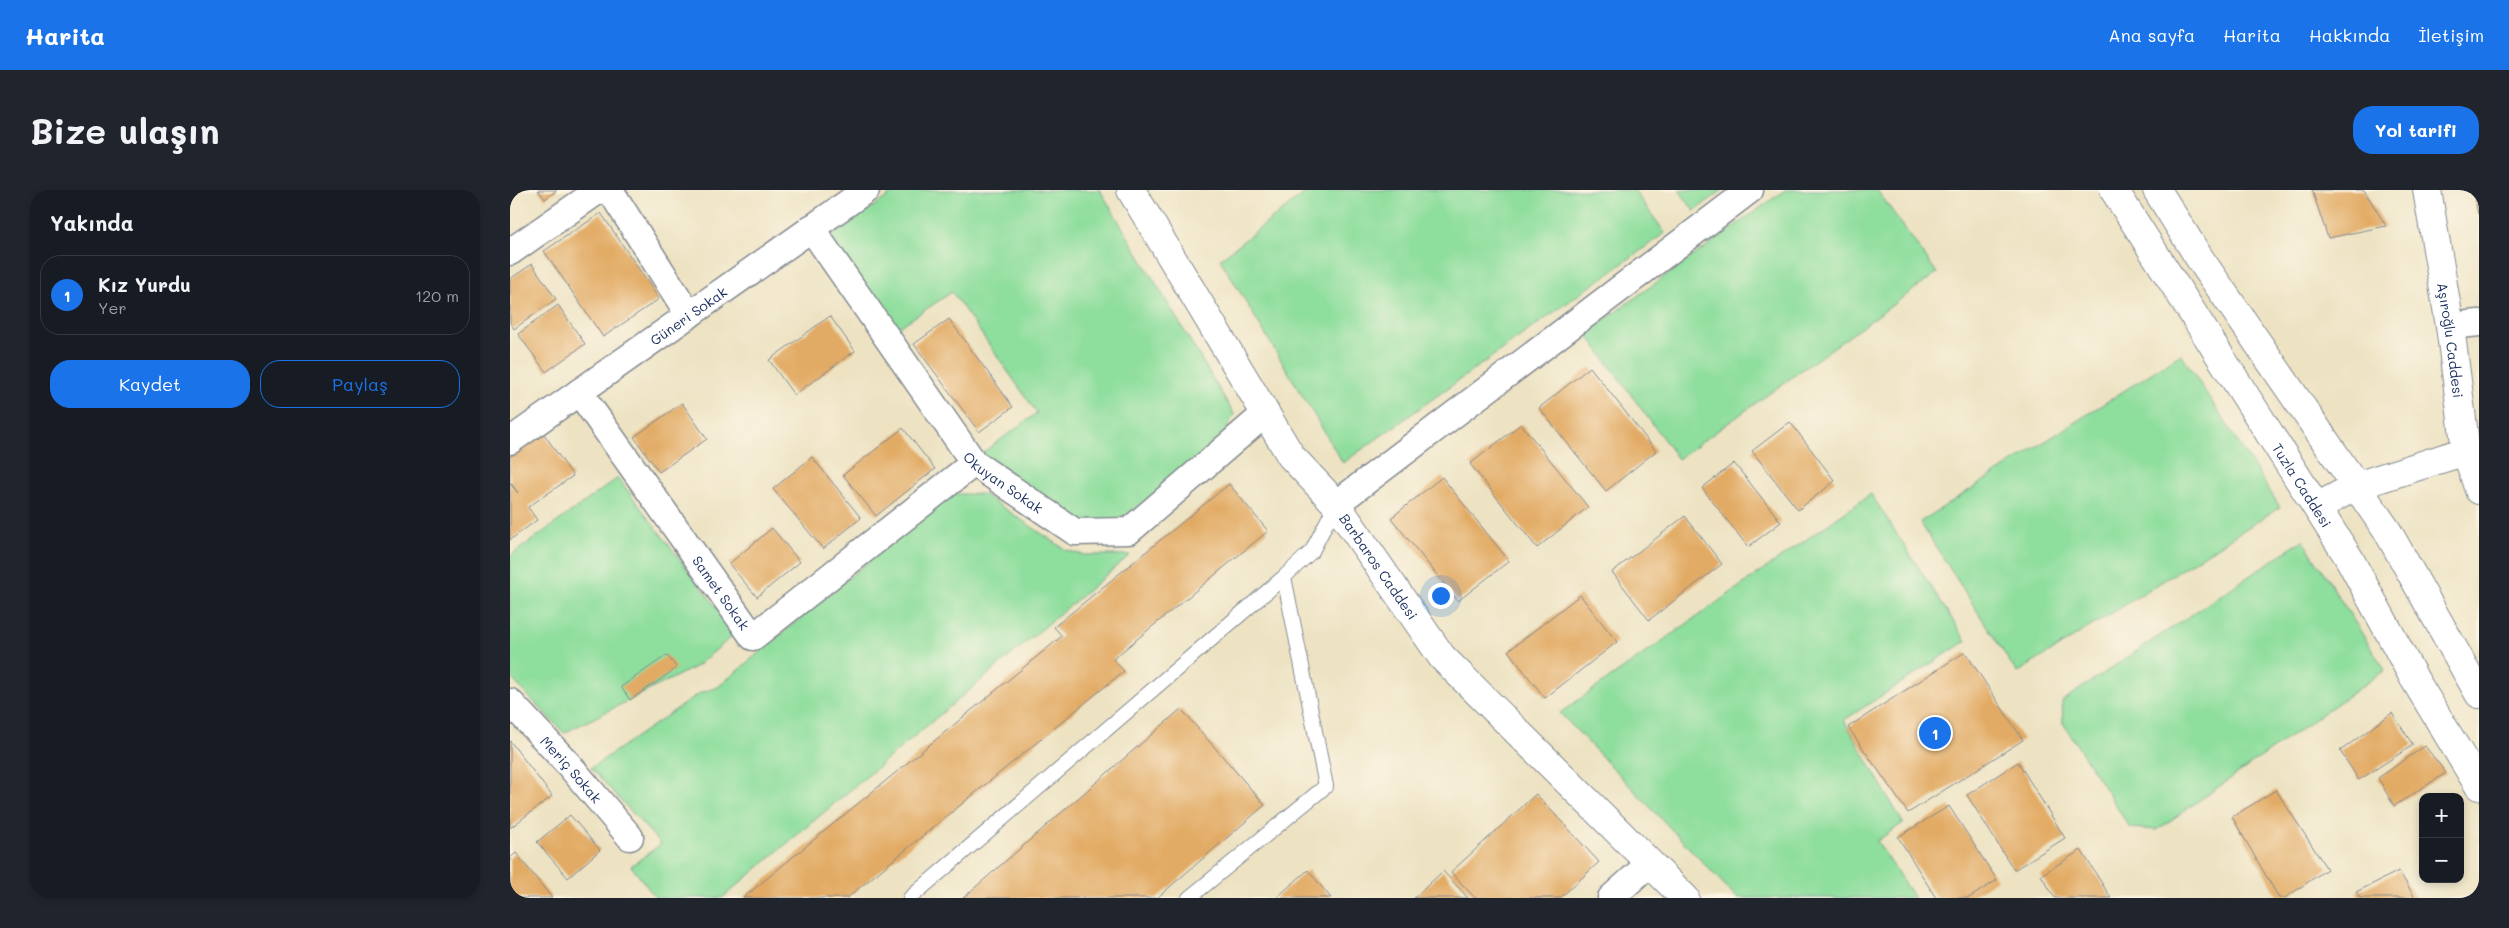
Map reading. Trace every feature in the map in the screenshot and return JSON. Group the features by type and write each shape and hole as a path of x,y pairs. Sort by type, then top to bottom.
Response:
{"street":[{"path":"510,252 599,190"},
{"path":"610,190 689,315"},
{"name":"Güneri Sokak","path":"510,441 866,190"},
{"name":"Barbaros Caddesi","path":"1131,190 1291,456 1336,504 1442,657 1685,898"},
{"path":"1336,504 1750,190"},
{"name":"Tuzla Caddesi","path":"2114,190 2349,558 2415,680 2479,786"},
{"path":"2157,190 2198,256 2388,532 2479,694"},
{"name":"Aşıroğlu Caddesi","path":"2427,190 2479,490"},
{"name":"Okuyan Sokak","path":"811,228 974,463 1074,532 1129,531 1266,413"},
{"path":"2450,326 2479,323"},
{"name":"Samet Sokak","path":"579,392 753,637 974,463"},
{"path":"2317,507 2356,486 2472,453"},
{"name":"Meriç Sokak","path":"510,702 569,765 630,837"},
{"path":"1611,898 1650,863"}],"lane":[{"path":"910,898 1284,577 1312,551 1336,504"},
{"path":"1189,898 1326,786 1284,577"}],"green space":[{"path":"897,190 1100,190 1234,414 1223,438 1120,522 1084,523 981,454 1037,413 952,292 893,331 828,238"},
{"path":"1309,190 1634,190 1665,233 1343,463 1220,259"},
{"path":"1679,190 1723,190 1694,211"},
{"path":"1785,190 1877,190 1937,273 1678,459 1586,333"},
{"path":"2181,354 2280,507 2017,673 1920,522"},
{"path":"618,478 736,633 697,666 564,733 510,677 510,556"},
{"path":"949,494 983,494 1066,550 1084,555 1130,555 722,898 656,898 631,866 661,844 591,768 700,693 718,687"},
{"path":"1871,494 1966,641 1844,720 1903,823 1877,841 1914,898 1737,898 1560,713"},
{"path":"2303,540 2385,670 2157,830 2130,828 2063,723 2062,701"}],"building":[{"path":"538,190 557,190 545,199"},
{"path":"2312,190 2364,190 2386,226 2328,238"},
{"path":"2479,193 2479,214 2478,214 2474,194"},
{"path":"601,213 659,299 603,337 544,251"},
{"path":"532,264 556,299 514,329 510,323 510,279"},
{"path":"558,305 585,344 546,372 518,334"},
{"path":"830,316 855,351 794,395 769,360"},
{"path":"949,319 1013,407 979,432 914,344"},
{"path":"1590,367 1656,451 1606,491 1539,408"},
{"path":"682,403 707,439 659,472 634,437"},
{"path":"1790,422 1835,481 1798,510 1752,451"},
{"path":"1521,424 1588,507 1537,548 1470,464"},
{"path":"903,428 935,469 876,516 843,475"},
{"path":"544,434 573,476 528,507 537,520 510,540 510,483 518,493 510,482 510,457"},
{"path":"812,457 861,518 823,549 773,489"},
{"path":"1734,463 1781,522 1748,547 1702,488"},
{"path":"1442,477 1509,561 1458,601 1391,518"},
{"path":"1229,484 1268,531 1113,659 1124,671 847,898 743,898 1062,636 1054,627"},
{"path":"1685,516 1722,564 1649,620 1612,572"},
{"path":"772,528 800,562 757,597 729,564"},
{"path":"1580,595 1617,642 1545,698 1508,651"},
{"path":"1965,652 2023,740 1908,813 1848,727"},
{"path":"667,655 677,668 630,700 621,687"},
{"path":"1181,709 1265,805 1157,898 963,898"},
{"path":"2392,713 2413,745 2359,780 2340,751"},
{"path":"510,741 552,796 510,828"},
{"path":"2425,746 2446,773 2394,806 2378,778"},
{"path":"2018,762 2065,838 2014,870 1967,795"},
{"path":"2276,790 2327,869 2285,898 2279,898 2232,817"},
{"path":"1536,794 1599,862 1560,898 1475,898 1451,872"},
{"path":"1949,806 1997,880 1969,898 1936,898 1898,837"},
{"path":"570,815 600,850 568,878 537,842"},
{"path":"2081,850 2111,898 2055,898 2041,875"},
{"path":"516,853 552,898 510,898 510,858"},
{"path":"1308,870 1331,898 1276,898"},
{"path":"1443,871 1468,898 1414,898"},
{"path":"2399,871 2415,898 2360,898 2356,892"}],"place":[{"name":"Kız Yurdu","path":"1935,733"}]}
